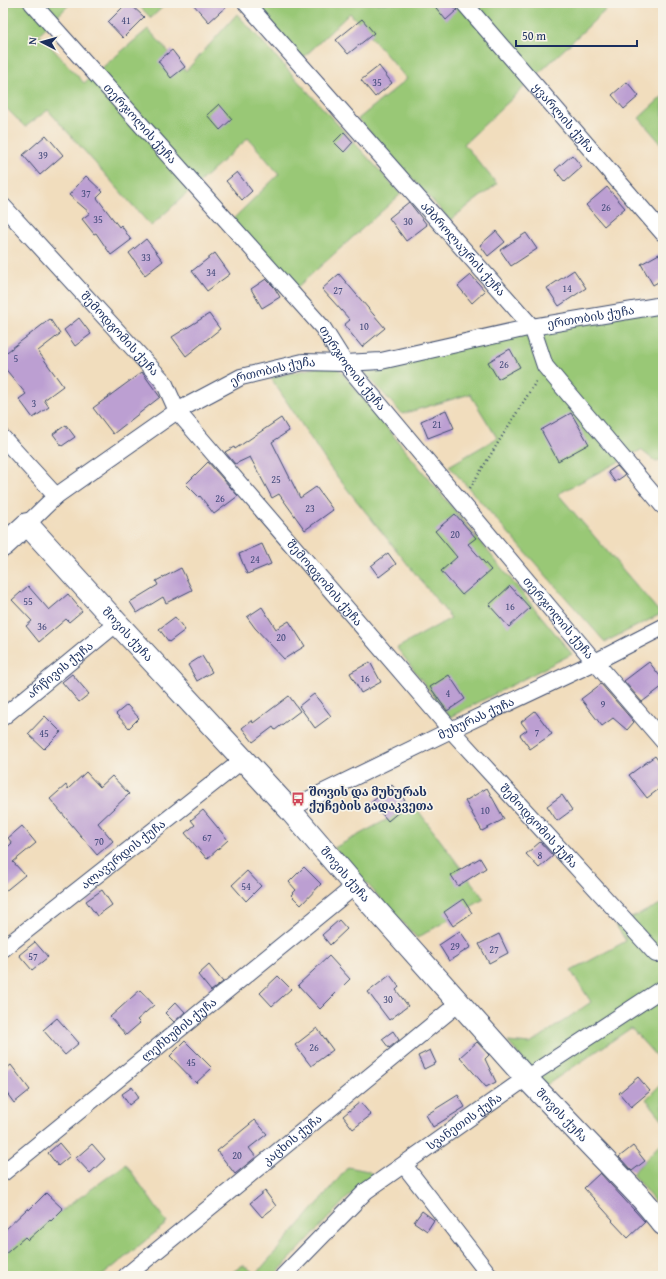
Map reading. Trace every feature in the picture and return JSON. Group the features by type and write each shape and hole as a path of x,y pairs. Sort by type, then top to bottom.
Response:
{"street":[{"name":"თერჯოლის ქუჩა","path":"32,3 323,328 345,363 663,742"},
{"name":"ამბროლაურის ქუჩა","path":"246,3 532,327 545,366 663,506"},
{"name":"ყვარლის ქუჩა","path":"464,3 663,233"},
{"name":"შემოდგომის ქუჩა","path":"3,206 164,382 176,411 450,730 656,954"},
{"name":"ერთობის ქუჩა","path":"27,524 56,496 176,411 241,377 303,362 345,363 381,361 532,327 663,305"},
{"path":"3,438 56,496"},
{"path":"3,546 27,524"},
{"name":"შოვის ქუჩა","path":"27,524 290,809 355,886 526,1078 643,1200 663,1224"},
{"name":"არწივის ქუჩა","path":"3,717 117,623"},
{"name":"მუხურას ქუჩა","path":"290,809 450,730 595,662 663,627"},
{"name":"ალავერდის ქუჩა","path":"3,949 244,759"},
{"name":"ლეჩხუმის ქუჩა","path":"3,1173 355,886"},
{"name":"სვანეთის ქუჩა","path":"283,1276 366,1191 526,1078 663,988"},
{"name":"კაცხის ქუჩა","path":"126,1276 459,1003"},
{"path":"404,1165 490,1276"}],"path":[{"path":"461,502 545,366"}],"green space":[{"path":"3,3 71,3 39,34 84,83 148,29 186,71 237,14 401,194 295,289 232,220 279,174 248,138 151,226 48,110 25,127 3,105"},
{"path":"136,3 167,3 151,18"},
{"path":"255,3 613,3 464,144 497,184 450,220 358,119 407,79 350,13 302,59"},
{"path":"663,96 663,146 639,118"},
{"path":"663,306 663,459 656,462 641,450 558,494 661,614 605,642 449,466 497,438 470,394 402,414 356,363"},
{"path":"334,363 572,654 450,717 397,648 451,618 331,469 271,378"},
{"path":"414,805 484,899 417,938 334,848"},
{"path":"663,903 663,1064 631,1028 545,1086 508,1042 530,1044 591,1002 571,971 626,941 616,925"},
{"path":"663,1082 663,1120 646,1099"},
{"path":"663,1141 663,1212 632,1174"},
{"path":"126,1164 167,1223 102,1276 3,1276 3,1253"},
{"path":"348,1167 368,1171 374,1176 346,1199 274,1276 227,1276 243,1265 256,1274"}],"building":[{"path":"127,3 129,3 144,17 123,38 108,22"},
{"path":"192,3 230,3 209,22"},
{"path":"432,3 450,3 457,10 446,20"},
{"path":"362,19 374,33 348,54 336,40"},
{"path":"172,50 185,67 171,78 158,61"},
{"path":"379,66 392,83 375,97 361,80"},
{"path":"627,82 639,96 624,109 612,95"},
{"path":"219,104 232,119 220,130 207,115"},
{"path":"344,132 353,142 344,152 334,142"},
{"path":"46,135 63,155 40,175 23,155"},
{"path":"572,155 582,167 565,182 555,170"},
{"path":"237,172 252,191 242,200 226,181"},
{"path":"86,176 103,192 97,198 119,227 121,225 131,240 111,255 96,233 94,234 82,219 90,213 69,195"},
{"path":"607,187 625,208 604,226 586,205"},
{"path":"409,202 427,225 406,241 389,218"},
{"path":"496,231 505,242 488,256 480,245"},
{"path":"526,233 537,249 511,266 500,250"},
{"path":"146,239 163,261 145,275 129,253"},
{"path":"215,253 230,274 207,291 192,271"},
{"path":"659,254 663,261 663,279 653,285 641,264"},
{"path":"574,270 586,288 559,306 547,288"},
{"path":"339,274 385,328 362,347 344,325 350,320 322,289"},
{"path":"471,275 485,291 472,303 458,286"},
{"path":"266,279 274,287 280,297 262,308 251,289"},
{"path":"209,314 220,329 186,356 172,337"},
{"path":"79,318 91,334 75,346 64,330"},
{"path":"50,319 60,334 38,351 63,386 44,400 49,407 33,418 19,399 26,394 3,366 3,355"},
{"path":"510,349 520,367 498,379 488,362"},
{"path":"142,372 160,397 113,434 93,408"},
{"path":"446,410 454,428 428,438 421,421"},
{"path":"571,413 589,444 558,461 541,430"},
{"path":"281,418 289,431 272,442 300,498 316,487 333,510 305,530 279,494 272,498 250,457 235,464 225,452 234,447 235,449"},
{"path":"66,425 75,437 62,446 53,434"},
{"path":"208,462 238,496 214,514 200,496 199,497 186,484"},
{"path":"617,466 625,475 615,482 608,472"},
{"path":"455,514 476,538 468,544 491,570 462,595 441,571 457,557 435,531"},
{"path":"262,544 271,564 247,574 239,554"},
{"path":"388,553 396,564 379,577 371,566"},
{"path":"181,568 192,590 166,603 163,597 137,613 130,602 158,585 156,581"},
{"path":"28,586 49,610 68,594 82,611 69,622 66,619 39,642 26,626 32,621 12,600"},
{"path":"510,586 530,608 509,627 489,605"},
{"path":"262,607 276,629 289,621 305,646 284,659 255,628 247,617"},
{"path":"175,617 185,630 169,642 159,629"},
{"path":"202,656 212,672 197,681 188,665"},
{"path":"370,662 381,682 361,693 350,673"},
{"path":"649,662 663,680 663,686 642,702 624,681"},
{"path":"72,674 89,694 79,702 62,682"},
{"path":"449,675 465,699 447,711 430,687"},
{"path":"601,684 634,722 627,730 613,718 602,726 581,699"},
{"path":"314,694 331,716 315,728 299,706"},
{"path":"289,696 300,711 275,730 273,727 253,742 242,728 252,720 253,723"},
{"path":"127,705 139,718 129,728 116,714"},
{"path":"535,711 552,734 530,749 520,735 527,730 521,722"},
{"path":"45,716 61,732 44,749 28,734"},
{"path":"655,756 663,767 663,786 647,798 629,775"},
{"path":"86,772 100,787 112,776 129,794 98,823 113,841 97,855 50,799 66,785 68,789"},
{"path":"392,785 408,804 388,821 372,802"},
{"path":"487,788 504,819 482,831 465,801"},
{"path":"562,795 572,810 557,821 547,806"},
{"path":"203,810 228,840 207,859 185,833 195,825 191,820"},
{"path":"22,826 36,843 13,862 25,875 3,893 3,850 4,851 12,843 8,838"},
{"path":"540,842 553,856 539,868 526,854"},
{"path":"480,858 486,868 458,886 451,875"},
{"path":"304,867 321,884 301,905 291,895 296,890 289,882"},
{"path":"247,871 261,886 246,901 232,885"},
{"path":"102,890 112,905 97,916 86,901"},
{"path":"463,899 472,913 453,926 444,912"},
{"path":"339,920 347,929 330,945 322,935"},
{"path":"460,931 471,947 449,961 439,945"},
{"path":"499,934 508,953 489,963 479,944"},
{"path":"35,942 48,957 32,970 19,955"},
{"path":"329,956 350,979 320,1009 298,985"},
{"path":"209,965 223,982 211,991 198,975"},
{"path":"390,975 399,987 396,990 408,1006 389,1020 368,992"},
{"path":"278,976 291,989 272,1006 260,993"},
{"path":"140,990 154,1005 137,1020 140,1023 126,1035 110,1017"},
{"path":"176,1002 185,1012 174,1022 165,1013"},
{"path":"57,1018 79,1043 65,1055 43,1030"},
{"path":"317,1028 333,1050 311,1066 295,1045"},
{"path":"393,1031 399,1040 389,1048 382,1039"},
{"path":"185,1041 212,1068 196,1083 170,1056"},
{"path":"477,1042 489,1055 485,1059 496,1082 486,1087 460,1057"},
{"path":"430,1050 436,1063 424,1069 418,1056"},
{"path":"11,1065 30,1090 14,1103 3,1088 3,1071"},
{"path":"638,1077 650,1091 631,1107 619,1093"},
{"path":"132,1087 139,1097 129,1105 122,1094"},
{"path":"458,1095 465,1107 433,1127 426,1115"},
{"path":"360,1102 371,1115 353,1129 343,1116"},
{"path":"255,1120 267,1134 249,1148 256,1157 235,1174 217,1151"},
{"path":"59,1143 70,1156 58,1166 48,1153"},
{"path":"92,1144 105,1159 90,1173 76,1158"},
{"path":"633,1146 645,1161 632,1171 619,1157"},
{"path":"600,1173 645,1222 628,1238 584,1188"},
{"path":"265,1191 276,1206 262,1217 250,1203"},
{"path":"46,1193 63,1209 28,1240 25,1237 3,1256 3,1232"},
{"path":"422,1211 434,1220 427,1231 414,1222"}],"place":[{"name":"შოვის და მუხურას ქუჩების გადაკვეთა","path":"298,799"}]}
